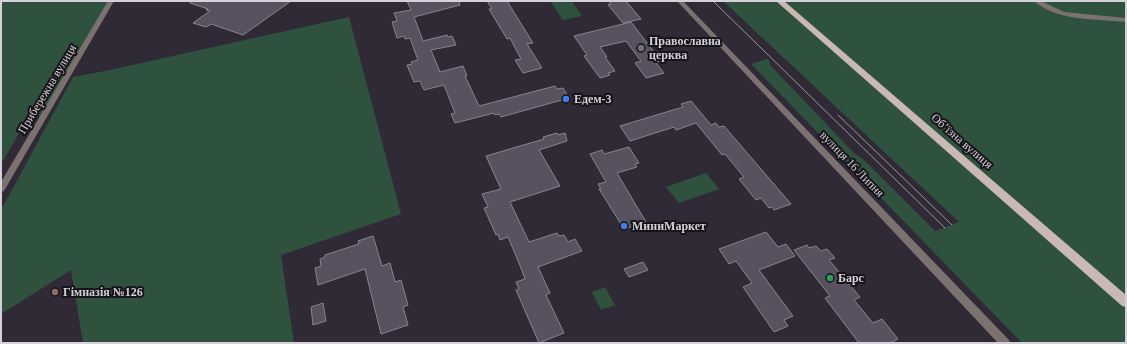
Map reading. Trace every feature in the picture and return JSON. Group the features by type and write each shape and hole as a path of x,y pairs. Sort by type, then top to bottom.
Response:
{"main road":[{"name":"Обʼїзна вулиця","path":"780,1 1126,302"}],"street":[{"name":"Прибережна вулиця","path":"1,189 111,1"},
{"name":"вулиця 16 Липня","path":"680,1 1006,343"},
{"path":"1037,1 1055,12 1063,14 1126,20"}],"green space":[{"path":"1,1 111,1 45,113 27,120 1,164"},
{"path":"550,1 572,1 582,16 563,20"},
{"path":"723,1 1126,1 1126,343 1022,343 751,64 767,59 770,61 770,65 855,154 862,158 935,231 959,222"},
{"path":"349,17 401,214 281,255 294,343 83,343 71,270 1,314 1,210 73,77"},
{"path":"706,173 719,189 679,203 666,187"},
{"path":"605,287 615,305 601,310 592,292"}],"building":[{"path":"190,1 291,1 243,35 211,24 206,27 193,23 210,11 190,3"},
{"path":"407,1 459,1 460,5 414,17 423,41 447,35 448,37 452,36 456,45 431,50 440,72 463,66 467,76 465,76 479,106 555,86 557,89 563,88 569,98 501,117 499,114 495,115 494,113 455,123 451,114 455,113 444,85 424,90 420,81 414,82 407,65 418,60 410,38 405,39 404,36 397,38 392,22 397,21 394,13 411,10"},
{"path":"487,1 507,1 533,43 527,44 542,68 523,73 515,60 521,59 510,38 507,39 489,9 492,9"},
{"path":"608,1 626,1 641,19 623,23 608,5 611,4"},
{"path":"631,22 661,61 655,62 664,73 646,78 635,63 641,61 626,41 600,47 615,71 608,73 610,75 600,78 584,56 587,55 574,36"},
{"path":"691,101 711,125 716,123 719,127 724,126 791,204 774,210 772,207 769,208 761,198 756,200 739,179 744,177 725,154 722,155 696,123 676,130 674,127 630,141 620,126 683,107 681,104"},
{"path":"557,133 558,135 565,133 567,141 539,150 560,186 510,202 529,242 557,233 559,236 564,235 568,242 575,239 582,251 538,267 550,293 546,295 564,333 539,343 516,290 519,289 516,282 525,279 519,263 508,237 500,240 498,234 496,235 484,208 488,207 482,194 501,189 486,156 544,139 543,137"},
{"path":"629,147 639,163 635,164 637,167 617,173 646,222 624,229 599,189 601,189 598,184 606,182 590,154 602,150 604,154"},
{"path":"766,232 778,247 786,244 795,256 759,270 793,316 784,320 788,326 774,332 743,287 752,283 736,261 729,264 719,249"},
{"path":"373,236 382,266 390,263 395,282 401,280 408,305 403,307 408,325 381,334 365,269 318,285 315,268 321,266 320,259 325,257 325,255 359,244 358,241"},
{"name":"Барс","path":"807,245 809,248 816,246 821,251 827,249 835,258 829,260 860,297 854,300 873,323 882,319 898,339 890,343 859,343 825,298 830,296 794,250"},
{"path":"643,262 648,270 629,277 624,269"},
{"path":"323,303 326,321 313,325 311,307"}],"tram line":[{"path":"713,1 945,228"},
{"path":"838,115 952,225"}],"place":[{"name":"Православна церква","path":"641,48"},
{"name":"Едем-3","path":"566,99"},
{"name":"МиниМаркет","path":"624,226"},
{"name":"Барс","path":"830,278"},
{"name":"Гімназія №126","path":"55,292"}]}
